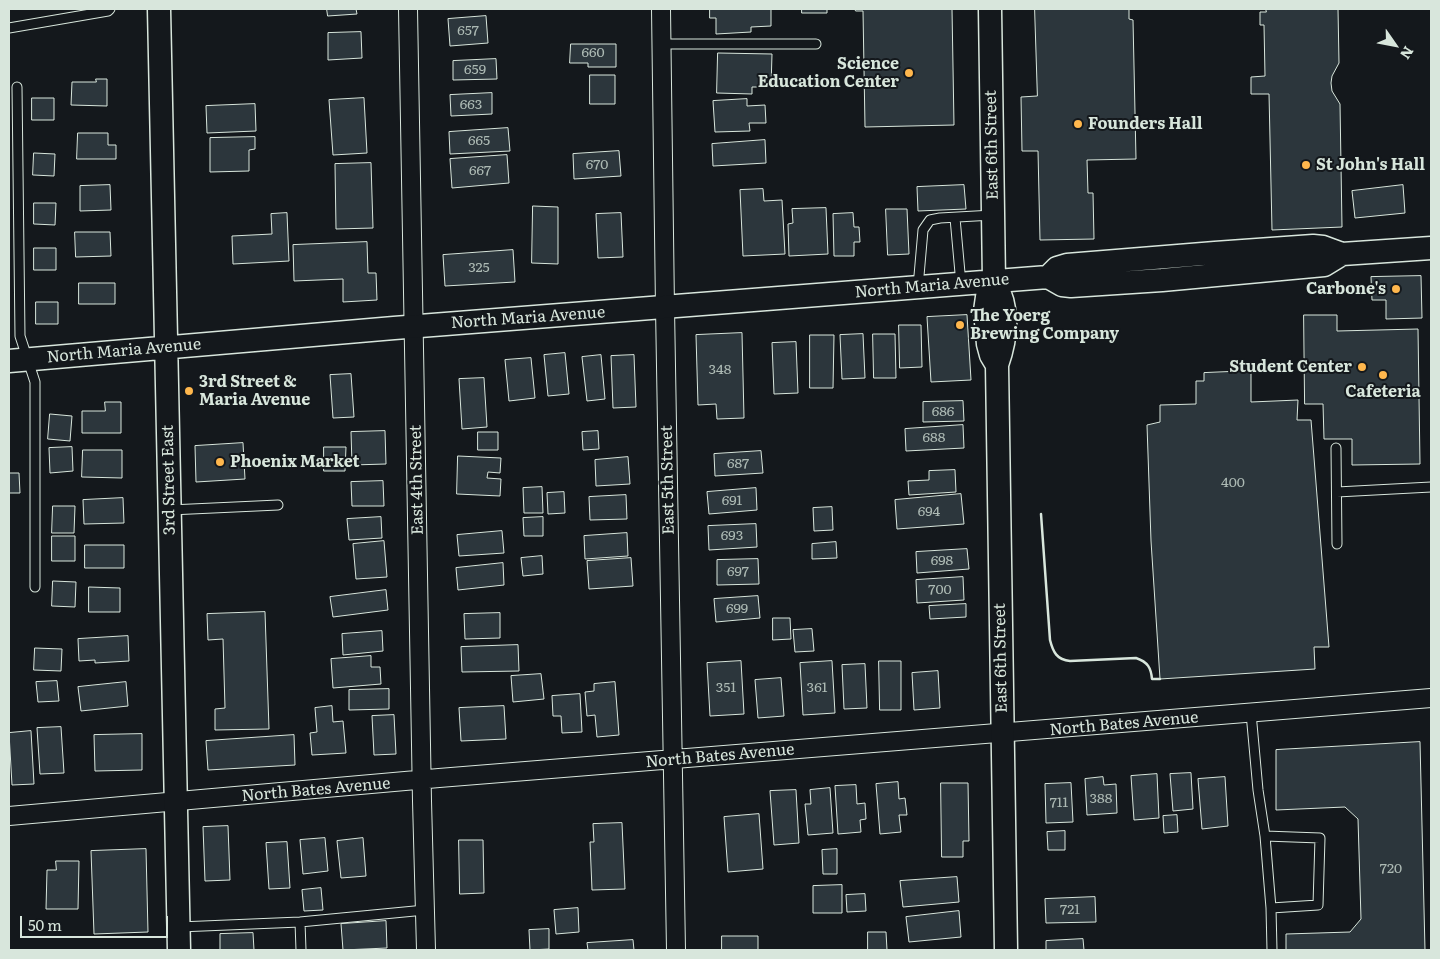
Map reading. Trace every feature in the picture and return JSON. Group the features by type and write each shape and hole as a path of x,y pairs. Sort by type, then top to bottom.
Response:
{"street":[{"name":"3rd Street East","path":"159,9 179,950"},
{"name":"East 4th Street","path":"408,9 426,950"},
{"name":"East 5th Street","path":"662,9 676,950"},
{"name":"East 6th Street","path":"990,9 994,281 1002,295 1005,310 1004,342 997,365 1006,950"},
{"name":"North Maria Avenue","path":"18,360 1048,277 1062,285 1071,286 1162,280 1324,265 1342,254 1431,248"},
{"name":"North Bates Avenue","path":"9,816 422,780 1431,698"}],"lane":[{"path":"9,28 78,17 110,9"},
{"path":"662,44 816,44"},
{"path":"17,87 20,336 18,360 35,382 35,587"},
{"path":"918,288 923,230 930,220 993,215"},
{"path":"955,218 960,284"},
{"path":"1336,448 1338,544"},
{"path":"1337,492 1431,487"},
{"path":"170,510 278,505"},
{"path":"1251,713 1258,790 1265,836 1271,908 1272,950"},
{"path":"1265,836 1320,838 1318,905 1271,908"},
{"path":"178,928 300,922 425,910"},
{"path":"300,922 301,950"}],"building":[{"path":"327,9 356,9 357,14 328,16"},
{"path":"710,9 771,9 771,26 751,27 751,32 716,34 716,18 710,18"},
{"path":"802,9 827,9 827,13 802,13"},
{"name":"Science Education Center","path":"855,9 952,9 954,125 865,127 863,11 856,11"},
{"name":"Founders Hall","path":"1035,9 1129,9 1129,19 1133,20 1136,159 1087,160 1088,193 1093,193 1094,239 1040,240 1038,151 1022,151 1021,97 1037,96"},
{"name":"St John's Hall","path":"1266,9 1338,9 1339,63 1332,76 1331,83 1332,91 1340,104 1342,227 1272,230 1269,94 1251,94 1251,77 1265,76 1264,25 1260,25 1260,12 1266,12"},
{"path":"486,16 488,43 450,46 448,19"},
{"path":"361,32 362,58 328,60 328,33"},
{"path":"571,44 616,44 616,67 588,67 588,63 570,63"},
{"path":"718,53 772,54 771,87 752,87 752,94 717,93"},
{"path":"496,59 497,79 453,80 453,61"},
{"path":"590,75 615,75 615,104 590,104"},
{"path":"96,79 107,79 107,106 71,105 72,82 96,82"},
{"path":"492,93 492,114 451,116 450,95"},
{"path":"32,98 54,98 54,120 32,120"},
{"path":"364,98 367,153 333,155 329,100"},
{"path":"747,99 747,106 765,105 766,123 749,123 750,131 715,132 713,101"},
{"path":"255,104 256,131 207,133 206,106"},
{"path":"508,128 510,151 450,154 449,132"},
{"path":"78,133 108,133 108,145 116,145 116,159 77,159"},
{"path":"255,137 255,149 249,150 249,171 210,172 210,138"},
{"path":"765,140 766,163 713,166 712,144"},
{"path":"619,151 621,176 574,179 573,154"},
{"path":"34,153 55,154 54,176 33,175"},
{"path":"507,155 509,183 452,188 450,159"},
{"path":"371,163 373,228 336,229 335,164"},
{"path":"110,185 111,210 80,211 80,186"},
{"path":"964,185 966,209 918,211 917,187"},
{"path":"1403,185 1405,213 1355,218 1352,191"},
{"path":"763,189 764,201 782,200 785,254 743,256 740,190"},
{"path":"34,203 56,203 55,225 34,224"},
{"path":"533,206 558,207 558,264 532,263"},
{"path":"826,208 828,254 789,256 788,224 793,223 792,209"},
{"path":"886,209 907,209 909,254 888,255"},
{"path":"287,213 289,261 233,264 232,236 272,234 271,214"},
{"path":"621,213 623,257 598,258 596,214"},
{"path":"853,213 854,227 859,227 860,242 854,242 854,256 834,256 833,214"},
{"path":"75,232 110,232 111,256 76,257"},
{"path":"367,242 368,273 376,273 377,300 343,302 343,279 294,281 293,245"},
{"path":"34,248 56,248 56,270 34,270"},
{"path":"513,250 515,282 445,286 443,255"},
{"name":"Carbone's","path":"1421,276 1422,318 1386,319 1386,300 1372,300 1371,277"},
{"path":"79,283 115,283 115,304 79,304"},
{"path":"36,302 58,302 58,324 36,324"},
{"path":"967,315 971,380 931,382 927,317"},
{"name":"Student Center","path":"1304,315 1337,315 1337,331 1418,329 1420,464 1352,465 1352,439 1324,439 1323,404 1305,404"},
{"path":"899,325 921,325 922,367 900,368"},
{"path":"742,333 744,418 717,419 716,404 698,405 696,335"},
{"path":"863,334 865,378 842,379 840,335"},
{"path":"873,334 895,334 896,378 874,378"},
{"path":"810,335 834,335 833,388 810,388"},
{"path":"796,342 798,393 774,394 772,343"},
{"path":"565,353 569,394 548,396 544,355"},
{"path":"601,355 605,399 587,401 582,357"},
{"path":"634,355 636,407 613,408 611,356"},
{"path":"531,358 535,398 509,401 505,360"},
{"path":"1251,371 1251,402 1298,400 1297,420 1311,420 1329,647 1314,647 1315,669 1160,679 1151,541 1147,425 1160,422 1160,405 1196,404 1196,381 1204,381 1204,373"},
{"path":"351,374 354,417 333,418 330,375"},
{"path":"484,378 487,427 462,429 459,379"},
{"path":"963,401 964,421 923,422 923,402"},
{"path":"105,402 121,402 121,433 82,433 82,411 105,411"},
{"path":"50,414 72,416 70,441 48,439"},
{"path":"963,425 964,448 906,451 905,429"},
{"path":"385,431 386,464 352,465 351,432"},
{"path":"598,431 599,449 583,450 582,432"},
{"path":"478,432 498,432 498,450 478,450"},
{"name":"Phoenix Market","path":"243,443 245,479 196,482 195,446"},
{"path":"72,447 73,471 50,473 49,448"},
{"path":"324,447 346,447 345,471 324,471"},
{"path":"83,450 122,450 122,478 82,477"},
{"path":"761,451 763,473 715,476 714,454"},
{"path":"458,456 501,458 500,473 488,472 487,478 501,479 500,496 457,494"},
{"path":"628,457 630,484 596,486 595,460"},
{"path":"955,470 956,492 909,495 908,481 929,480 929,471"},
{"path":"9,473 19,473 20,493 9,493"},
{"path":"383,481 384,506 352,506 351,482"},
{"path":"542,487 543,513 524,513 523,488"},
{"path":"756,488 757,510 709,514 707,492"},
{"path":"564,492 565,513 548,514 547,493"},
{"path":"961,494 964,524 897,529 895,500"},
{"path":"626,495 627,519 590,520 589,497"},
{"path":"123,498 124,523 84,524 83,500"},
{"path":"53,506 75,506 74,533 52,533"},
{"path":"832,507 833,530 814,531 813,508"},
{"path":"381,517 382,538 349,540 347,519"},
{"path":"543,517 543,536 524,536 523,518"},
{"path":"756,524 757,547 709,550 708,526"},
{"path":"502,531 504,553 459,556 457,535"},
{"path":"627,533 628,556 585,559 584,536"},
{"path":"52,536 75,536 75,561 52,561"},
{"path":"384,541 387,577 356,579 353,544"},
{"path":"836,542 837,558 812,559 812,544"},
{"path":"85,545 124,545 124,568 85,568"},
{"path":"967,549 969,569 917,573 916,552"},
{"path":"542,556 543,574 523,576 521,558"},
{"path":"631,558 633,586 589,589 587,561"},
{"path":"758,559 759,584 717,585 717,560"},
{"path":"503,563 504,585 458,590 456,568"},
{"path":"963,577 964,600 917,603 916,580"},
{"path":"53,581 76,582 75,607 52,606"},
{"path":"89,587 120,588 120,612 89,612"},
{"path":"386,590 388,610 333,617 330,597"},
{"path":"758,596 760,618 716,622 714,599"},
{"path":"966,604 966,617 930,619 929,606"},
{"path":"265,612 269,729 215,730 215,709 225,708 223,639 208,640 207,614"},
{"path":"500,613 500,638 465,639 464,614"},
{"path":"773,618 790,618 791,639 773,640"},
{"path":"812,629 814,651 795,652 793,630"},
{"path":"382,631 383,651 343,655 342,634"},
{"path":"128,636 129,661 95,663 95,660 79,661 78,639"},
{"path":"518,645 519,671 462,672 461,647"},
{"path":"35,648 62,649 61,671 34,670"},
{"path":"371,656 371,667 380,667 381,684 333,688 331,659"},
{"path":"741,661 744,714 710,716 707,663"},
{"path":"832,661 835,713 803,715 800,663"},
{"path":"879,661 901,661 901,710 880,710"},
{"path":"865,664 867,708 844,709 842,665"},
{"path":"938,671 940,708 914,710 912,673"},
{"path":"541,674 544,699 513,702 511,676"},
{"path":"781,678 784,716 758,718 755,680"},
{"path":"57,681 59,701 38,702 36,682"},
{"path":"126,682 128,706 81,711 78,687"},
{"path":"615,682 619,735 597,737 595,715 587,716 585,692 594,691 594,684"},
{"path":"389,689 389,709 349,710 349,690"},
{"path":"580,694 582,732 562,733 561,716 553,716 552,696"},
{"path":"332,706 333,722 343,721 346,753 312,755 310,733 317,732 315,708"},
{"path":"504,706 506,739 461,741 459,708"},
{"path":"394,715 396,754 374,755 372,716"},
{"path":"61,727 64,773 40,774 37,728"},
{"path":"31,731 34,784 12,785 9,733"},
{"path":"142,734 142,770 95,771 94,735"},
{"path":"294,735 295,765 208,770 206,741"},
{"path":"1420,742 1425,950 1286,950 1286,934 1350,932 1361,919 1358,819 1345,807 1276,810 1276,750"},
{"path":"1191,773 1193,809 1173,811 1170,774"},
{"path":"1157,774 1159,818 1134,820 1131,776"},
{"path":"1103,777 1104,785 1116,784 1117,813 1087,815 1085,779"},
{"path":"1225,777 1228,826 1202,829 1198,779"},
{"path":"898,782 899,799 905,798 907,815 899,815 901,832 880,834 876,784"},
{"path":"941,783 968,783 969,841 963,841 963,857 942,857"},
{"path":"1071,783 1073,822 1046,823 1045,784"},
{"path":"856,785 857,804 865,803 866,819 860,820 861,832 838,834 835,786"},
{"path":"830,788 833,833 808,835 805,804 811,804 810,790"},
{"path":"796,790 799,843 774,845 770,791"},
{"path":"759,814 763,869 728,872 724,817"},
{"path":"1177,815 1178,832 1164,833 1163,816"},
{"path":"622,823 625,889 592,890 590,842 594,842 593,824"},
{"path":"228,826 230,880 205,881 203,827"},
{"path":"1065,831 1065,850 1048,850 1047,832"},
{"path":"325,838 328,871 303,874 300,840"},
{"path":"363,838 366,876 341,878 337,841"},
{"path":"459,840 483,840 484,893 460,894"},
{"path":"287,842 290,888 269,889 266,843"},
{"path":"146,849 148,932 94,934 91,851"},
{"path":"837,849 837,874 823,874 822,850"},
{"path":"56,861 79,861 78,909 46,909 47,870 56,870"},
{"path":"957,877 959,902 903,907 900,881"},
{"path":"842,885 842,913 813,913 813,886"},
{"path":"321,888 323,910 304,911 302,890"},
{"path":"865,894 866,911 847,912 846,895"},
{"path":"1095,897 1096,922 1046,923 1045,899"},
{"path":"578,908 579,932 556,934 554,910"},
{"path":"959,911 961,937 909,942 906,917"},
{"path":"386,921 387,948 343,950 341,924"},
{"path":"549,929 549,949 530,950 529,930"},
{"path":"868,932 886,932 887,950 868,950"},
{"path":"253,933 254,950 220,950 220,934"},
{"path":"722,936 758,936 758,950 722,950"},
{"path":"1083,939 1084,950 1046,950 1046,941"},
{"path":"633,940 634,950 588,950 587,943"}],"wall":[{"path":"1041,514 1050,640 1056,655 1070,661 1136,658 1148,666 1152,679 1160,679"}],"place":[{"name":"Science Education Center","path":"909,73"},
{"name":"Founders Hall","path":"1078,124"},
{"name":"St John's Hall","path":"1306,165"},
{"name":"Carbone's","path":"1396,289"},
{"name":"The Yoerg Brewing Company","path":"960,325"},
{"name":"Student Center","path":"1362,367"},
{"name":"Cafeteria","path":"1383,375"},
{"name":"3rd Street & Maria Avenue","path":"189,391"},
{"name":"Phoenix Market","path":"220,462"}]}
